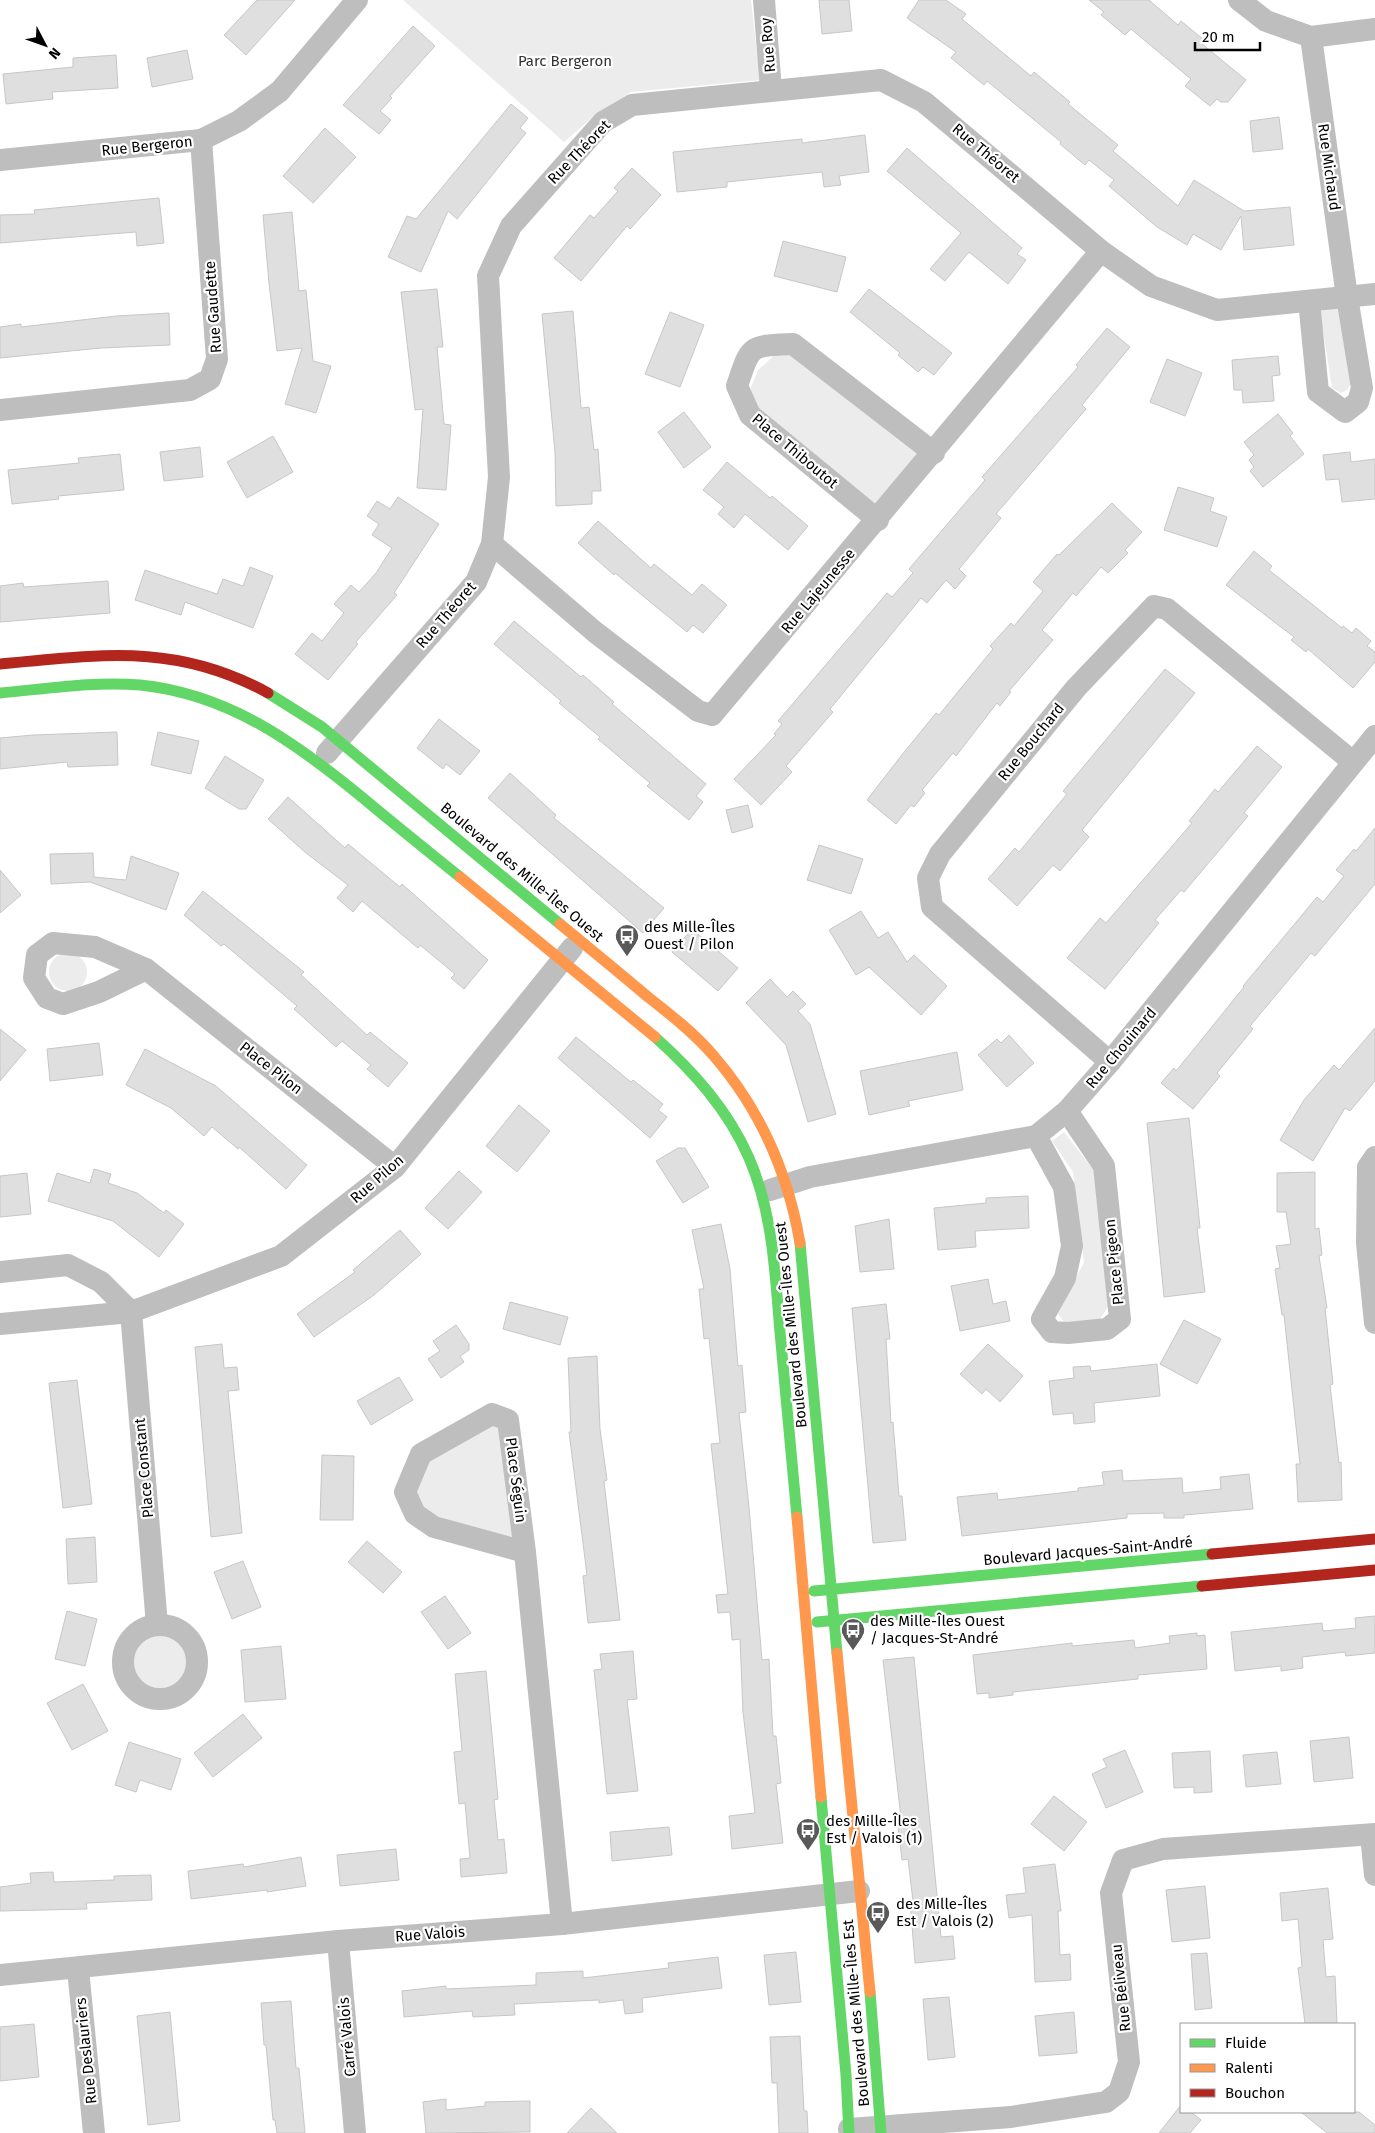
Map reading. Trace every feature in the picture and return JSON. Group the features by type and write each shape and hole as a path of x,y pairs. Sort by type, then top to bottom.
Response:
{"street":[{"name":"Rue Bergeron","path":"0,160 201,140 239,121 280,91 357,0"},
{"name":"Rue Roy","path":"764,0 771,90"},
{"path":"1239,0 1266,21 1311,37 1375,29"},
{"name":"Rue Michaud","path":"1311,37 1347,297"},
{"name":"Rue Théoret","path":"319,762 476,582 492,544 499,477 488,276 511,226 603,122 632,105 881,80 924,102 1102,251 1151,286 1217,310 1375,294"},
{"name":"Rue Gaudette","path":"0,410 190,390 210,379 217,359 201,140"},
{"name":"Rue Lajeunesse","path":"492,544 603,638 698,711 712,716 1102,251"},
{"path":"1309,301 1318,392 1345,412 1358,402 1362,388 1347,297"},
{"name":"Place Thiboutot","path":"878,520 750,415 737,386 747,355 760,346 793,344 934,453"},
{"name":"Rue Bouchard","path":"1110,1062 932,907 928,878 940,854 1076,688 1154,606 1167,609 1353,762"},
{"name":"Boulevard des Mille-Îles Ouest","path":"0,664 118,655 156,656 194,664 230,675 260,688 307,716 338,740 690,1031 716,1056 736,1082 763,1126 787,1184 796,1217 859,1891"},
{"name":"Boulevard des Mille-Îles Ouest","path":"0,693 111,684 171,689 208,699 251,716 279,732 319,762 676,1055 709,1090 738,1133 754,1167 762,1193 773,1251 829,1894"},
{"name":"Rue Chouinard","path":"762,1193 810,1177 1036,1136 1067,1111 1110,1062 1375,736"},
{"name":"Rue Pilon","path":"0,1324 130,1312 281,1256 396,1167 580,940"},
{"name":"Place Pilon","path":"146,969 396,1167"},
{"name":"Place Pigeon","path":"1036,1136 1064,1187 1072,1246 1065,1278 1042,1319 1052,1332 1068,1333 1107,1329 1120,1319 1104,1166 1067,1111"},
{"path":"1375,1157 1368,1167 1367,1243 1375,1324"},
{"path":"0,1272 68,1265 101,1282 130,1312"},
{"name":"Place Constant","path":"130,1312 158,1625"},
{"name":"Place Séguin","path":"525,1552 434,1527 415,1514 404,1492 421,1454 492,1414 508,1420 525,1552 562,1924"},
{"name":"Boulevard Jacques-Saint-André","path":"804,1592 1375,1539"},
{"path":"806,1623 1375,1570"},
{"name":"Rue Béliveau","path":"849,2131 881,2130 1011,2117 1106,2102 1120,2092 1129,2062 1111,1893 1123,1860 1163,1849 1373,1835 1375,1876"},
{"name":"Rue Valois","path":"0,1975 78,1969 338,1941 562,1924 859,1891"},
{"name":"Boulevard des Mille-Îles Est","path":"859,1891 881,2130"},
{"name":"Boulevard des Mille-Îles Est","path":"829,1894 846,2075 849,2131"},
{"name":"Carré Valois","path":"338,1941 355,2133"},
{"name":"Rue Deslauriers","path":"78,1969 94,2133"}],"green space":[{"name":"Parc Bergeron","path":"403,0 751,0 760,80 631,92 596,114 564,142"},
{"path":"1339,308 1351,383 1347,390 1341,393 1332,388 1320,311"},
{"path":"778,352 791,356 917,454 876,504 760,411 750,390 758,370"},
{"path":"68,953 81,959 87,972 81,985 68,991 55,985 49,972 55,959"},
{"path":"1064,1132 1095,1172 1108,1307 1100,1319 1065,1323 1058,1314 1084,1262 1073,1172 1052,1141"},
{"path":"489,1423 502,1426 515,1538 434,1520 411,1494 426,1457"},
{"path":"159,1630 171,1633 182,1639 188,1650 191,1662 188,1674 182,1685 171,1691 159,1694 147,1691 136,1685 130,1674 127,1662 130,1650 136,1639 147,1633"}],"building":[{"path":"257,0 295,0 246,55 224,35"},
{"path":"819,0 849,0 852,31 822,34"},
{"path":"919,0 946,0 966,14 962,19 1031,76 1034,72 1070,102 1068,104 1118,145 1113,151 1178,206 1194,180 1244,211 1290,207 1294,245 1244,250 1241,216 1221,250 1193,234 1187,245 1157,227 1109,186 1114,180 1089,160 1085,165 1060,144 1061,142 987,81 984,85 951,58 956,52 907,18"},
{"path":"1089,0 1149,0 1178,25 1181,21 1204,40 1201,43 1246,80 1228,102 1221,102 1217,99 1210,106 1185,86 1191,79 1131,29 1125,35 1101,15 1104,12"},
{"path":"413,26 435,46 390,96 392,98 380,111 391,120 379,134 343,105"},
{"path":"187,50 193,79 152,87 147,58"},
{"path":"116,55 118,88 52,92 53,99 6,104 3,74 73,67 73,58"},
{"path":"511,104 528,118 520,128 526,133 457,219 448,211 421,272 388,257 407,216 416,219"},
{"path":"1279,117 1283,149 1253,152 1250,121"},
{"path":"325,128 356,157 313,203 283,176"},
{"path":"865,135 869,172 839,176 841,185 824,187 822,172 727,182 727,187 677,192 673,152 802,139 802,143"},
{"path":"907,148 1022,248 1017,254 1026,260 1008,284 969,252 945,281 930,269 961,233 887,171"},
{"path":"632,168 661,195 630,229 627,226 581,281 554,258 590,215 594,218 618,191 614,188"},
{"path":"159,198 164,243 137,246 136,232 0,243 0,215 35,214 34,210"},
{"path":"292,212 299,291 306,290 313,361 331,366 316,413 285,404 302,348 277,351 263,215"},
{"path":"783,241 846,257 837,292 774,276"},
{"path":"437,289 443,347 437,347 444,424 451,425 446,490 417,488 423,409 415,410 401,292"},
{"path":"869,289 952,353 934,375 923,367 918,372 898,355 900,353 850,312"},
{"path":"573,311 581,408 589,407 594,450 598,449 601,491 592,491 592,504 556,506 555,452 542,314"},
{"path":"670,312 704,325 680,387 645,374"},
{"path":"169,313 170,345 101,348 0,358 0,327 21,324 21,327 116,316"},
{"path":"1107,328 1130,347 1082,405 1086,409 996,514 1001,518 959,569 966,576 955,589 946,580 927,603 921,598 830,709 833,712 786,766 792,772 761,805 734,779 776,735 774,734 782,724 778,721 887,593 892,597 913,573 909,569 985,480 982,477 1078,367 1076,365"},
{"path":"1278,356 1280,375 1272,376 1274,401 1243,403 1242,390 1234,390 1232,360"},
{"path":"1167,359 1202,373 1185,416 1150,402"},
{"path":"684,412 711,447 684,468 658,432"},
{"path":"1278,414 1293,433 1290,436 1304,454 1263,487 1250,471 1254,467 1249,460 1254,455 1244,442"},
{"path":"273,436 293,472 247,498 227,462"},
{"path":"200,447 203,477 164,481 160,452"},
{"path":"1350,452 1351,462 1375,459 1375,499 1342,502 1339,479 1326,480 1323,455"},
{"path":"120,454 124,490 58,496 59,499 12,504 8,470 79,463 78,458"},
{"path":"727,462 770,498 772,496 808,526 788,550 745,514 734,528 718,514 724,507 703,490"},
{"path":"1178,487 1214,498 1210,511 1227,517 1217,547 1164,530"},
{"path":"398,497 439,524 394,593 397,595 356,642 358,644 328,680 295,654 312,633 322,641 344,613 334,604 351,585 359,592 376,573 392,548 372,535 379,524 367,516 377,501 390,509"},
{"path":"1112,503 1142,532 1125,550 1128,553 1108,573 1101,567 1076,596 1073,593 1042,630 1053,640 1009,691 1011,692 1000,706 997,703 956,756 953,753 922,790 925,793 914,807 911,805 896,824 867,800 936,713 939,715 993,649 990,646 1011,623 1014,626 1043,591 1033,582 1057,554 1059,555"},
{"path":"598,521 651,568 654,564 692,595 702,584 727,605 703,633 693,625 687,632 615,573 614,575 578,543"},
{"path":"1254,551 1272,566 1269,570 1342,628 1343,626 1352,633 1356,628 1371,641 1367,646 1375,652 1375,662 1353,688 1308,649 1306,652 1291,640 1294,637 1226,585"},
{"path":"250,567 273,576 253,628 185,602 181,615 135,600 145,570 217,594 223,579 243,586"},
{"path":"108,581 110,613 0,622 0,586 23,583 24,587"},
{"path":"514,621 581,677 583,675 614,702 612,704 706,784 696,796 703,802 689,820 647,786 650,783 598,739 600,737 559,703 561,701 494,644"},
{"path":"1165,669 1195,693 1082,830 1089,837 1060,871 1053,865 1017,906 988,879 1015,848 1019,852 1067,794 1063,791"},
{"path":"439,719 480,751 460,775 446,764 443,769 417,748"},
{"path":"117,732 118,765 68,767 67,762 0,769 0,738"},
{"path":"158,732 199,741 191,774 151,765"},
{"path":"1257,746 1282,767 1244,813 1248,816 1184,892 1181,890 1155,920 1159,923 1105,989 1067,958 1100,918 1106,923 1192,823 1189,821 1215,789 1218,792"},
{"path":"225,756 264,780 246,809 239,809 205,788"},
{"path":"510,773 556,815 554,818 664,908 643,933 488,798"},
{"path":"288,797 345,848 348,844 400,887 402,884 488,960 464,989 451,978 455,974 420,945 418,948 362,901 353,912 337,898 348,885 306,853 268,819"},
{"path":"748,805 753,827 732,833 726,810"},
{"path":"1375,828 1375,884 1315,956 1311,953 1250,1026 1253,1029 1217,1073 1220,1076 1193,1109 1161,1083 1174,1068 1176,1071 1317,897 1323,902 1344,876 1336,870 1354,849 1356,851"},
{"path":"819,845 863,859 851,894 807,880"},
{"path":"93,853 94,877 126,880 131,856 179,873 166,910 90,882 51,884 50,854"},
{"path":"0,870 21,895 0,913"},
{"path":"203,891 304,972 301,975 367,1035 370,1032 408,1063 388,1087 367,1069 371,1065 342,1041 336,1047 294,1009 297,1006 224,944 221,946 184,915"},
{"path":"861,911 878,938 888,932 907,962 914,955 947,986 921,1015 869,967 856,975 829,930"},
{"path":"692,929 738,968 718,991 672,952"},
{"path":"770,979 787,997 793,991 806,1004 798,1011 810,1024 836,1114 808,1122 786,1045 746,1003"},
{"path":"1375,1028 1375,1081 1350,1111 1345,1108 1313,1161 1280,1140 1304,1100 1334,1065 1339,1070"},
{"path":"0,1029 26,1050 0,1081"},
{"path":"1009,1035 1034,1063 1007,1087 978,1055 997,1039 1001,1043"},
{"path":"576,1037 631,1082 633,1080 663,1104 658,1110 667,1117 650,1138 558,1058"},
{"path":"99,1043 103,1075 50,1081 47,1049"},
{"path":"145,1049 216,1086 307,1165 286,1189 239,1147 238,1149 212,1127 204,1136 171,1108 126,1085"},
{"path":"957,1052 963,1090 908,1101 910,1106 869,1115 860,1071"},
{"path":"519,1105 550,1131 517,1172 486,1146"},
{"path":"1189,1118 1200,1228 1197,1228 1205,1292 1164,1297 1147,1123"},
{"path":"678,1148 685,1148 709,1187 683,1203 656,1161"},
{"path":"94,1169 111,1174 108,1183 137,1193 164,1213 166,1210 184,1224 159,1257 113,1221 48,1201 57,1173 90,1183"},
{"path":"459,1171 482,1192 448,1229 425,1208"},
{"path":"1315,1172 1315,1229 1319,1228 1322,1255 1319,1256 1327,1308 1325,1308 1333,1384 1330,1385 1339,1463 1341,1462 1342,1500 1298,1502 1296,1464 1300,1464 1284,1315 1282,1315 1275,1269 1280,1268 1276,1246 1291,1244 1286,1212 1277,1212 1277,1173"},
{"path":"27,1173 31,1214 0,1217 0,1176"},
{"path":"1028,1196 1029,1228 975,1231 976,1247 938,1250 934,1208 986,1203 986,1198"},
{"path":"889,1219 894,1269 860,1272 855,1226"},
{"path":"721,1224 730,1269 738,1366 742,1365 746,1412 739,1413 762,1660 769,1659 773,1736 776,1736 781,1783 776,1784 783,1843 732,1849 729,1816 755,1813 743,1712 740,1639 732,1640 730,1612 718,1613 716,1595 728,1594 711,1444 720,1443 709,1338 704,1339 699,1289 704,1289 692,1230"},
{"path":"400,1230 421,1254 374,1295 314,1337 297,1314 355,1272 353,1270"},
{"path":"988,1279 993,1304 1006,1301 1010,1321 960,1331 951,1286"},
{"path":"510,1302 568,1317 560,1345 503,1329"},
{"path":"886,1304 890,1339 886,1339 891,1423 893,1422 899,1496 902,1496 906,1540 873,1543 852,1308"},
{"path":"1184,1320 1221,1339 1197,1384 1160,1364"},
{"path":"456,1325 469,1344 469,1350 460,1356 464,1362 441,1378 428,1359 440,1351 433,1341"},
{"path":"222,1344 224,1368 237,1367 239,1390 228,1391 242,1533 211,1537 195,1347"},
{"path":"988,1344 1023,1376 1000,1402 986,1389 982,1394 960,1374"},
{"path":"597,1356 600,1429 607,1480 604,1481 620,1620 588,1623 583,1576 587,1575 569,1432 571,1432 568,1358"},
{"path":"1157,1364 1160,1396 1094,1403 1095,1422 1074,1424 1073,1413 1053,1415 1049,1381 1074,1378 1073,1367 1090,1366 1091,1371"},
{"path":"399,1377 413,1400 371,1425 357,1401"},
{"path":"77,1380 92,1504 63,1508 49,1383"},
{"path":"322,1455 354,1456 353,1520 320,1520"},
{"path":"1122,1470 1123,1481 1182,1478 1183,1493 1221,1489 1220,1477 1249,1474 1253,1509 1184,1515 1184,1518 1164,1518 1164,1513 1127,1514 1127,1518 962,1536 957,1497 997,1493 998,1500 1078,1491 1078,1488 1104,1485 1102,1472"},
{"path":"95,1537 97,1582 68,1584 66,1539"},
{"path":"367,1541 402,1572 383,1593 348,1562"},
{"path":"243,1561 261,1607 232,1619 214,1572"},
{"path":"445,1596 471,1633 448,1649 421,1612"},
{"path":"67,1611 97,1619 85,1666 55,1659"},
{"path":"1375,1616 1375,1653 1346,1656 1345,1652 1302,1657 1303,1668 1281,1671 1281,1666 1235,1671 1231,1632 1322,1623 1323,1631 1356,1628 1355,1618"},
{"path":"1197,1633 1197,1636 1205,1635 1207,1669 1138,1675 1138,1679 1013,1692 1013,1695 989,1698 989,1693 977,1694 973,1655 1072,1643 1072,1646 1134,1640 1135,1648 1170,1643 1169,1636"},
{"path":"281,1646 286,1699 245,1702 241,1650"},
{"path":"633,1651 637,1699 627,1700 638,1791 607,1794 594,1670 602,1669 600,1654"},
{"path":"914,1657 941,1937 953,1936 955,1959 915,1963 910,1901 913,1901 908,1859 902,1860 897,1818 901,1818 883,1660"},
{"path":"486,1671 498,1799 494,1800 498,1840 504,1839 507,1873 461,1877 460,1859 470,1858 465,1803 459,1804 454,1752 462,1751 455,1674"},
{"path":"83,1684 108,1731 72,1750 47,1703"},
{"path":"243,1714 262,1738 213,1777 194,1753"},
{"path":"1349,1737 1353,1778 1314,1782 1310,1741"},
{"path":"129,1742 181,1759 171,1790 140,1780 136,1792 115,1785"},
{"path":"1125,1750 1143,1792 1106,1808 1092,1774 1107,1767 1103,1759"},
{"path":"1210,1751 1212,1792 1194,1793 1194,1787 1174,1788 1172,1753"},
{"path":"1277,1752 1281,1784 1246,1787 1243,1755"},
{"path":"1054,1796 1087,1822 1064,1851 1031,1824"},
{"path":"669,1827 672,1855 612,1861 610,1832"},
{"path":"396,1849 399,1880 340,1886 337,1855"},
{"path":"301,1857 306,1886 267,1892 267,1890 191,1899 188,1871 243,1864 244,1867"},
{"path":"1055,1864 1061,1911 1058,1911 1060,1955 1070,1954 1071,1980 1035,1982 1032,1915 1009,1918 1006,1895 1026,1893 1023,1868"},
{"path":"53,1872 54,1882 114,1880 114,1876 151,1875 152,1900 86,1903 87,1909 0,1911 0,1887 31,1883 30,1873"},
{"path":"1205,1886 1210,1938 1172,1942 1166,1890"},
{"path":"1328,1888 1333,1939 1323,1940 1326,1977 1335,1976 1337,2023 1305,2023 1298,1968 1302,1967 1298,1919 1282,1921 1280,1893"},
{"path":"796,1952 801,2002 769,2005 764,1955"},
{"path":"1207,1953 1212,2008 1195,2010 1191,1954"},
{"path":"718,1957 722,1988 642,1998 643,2012 625,2014 623,2000 599,2003 599,2000 514,2004 515,2015 473,2017 472,2011 404,2017 402,1991 446,1986 446,1989 536,1985 536,1973 583,1971 583,1978 669,1968 668,1963"},
{"path":"949,1997 955,2057 928,2060 923,1999"},
{"path":"291,2001 296,2068 299,2068 305,2133 277,2133 275,2120 273,2120 261,2003"},
{"path":"170,2012 180,2121 148,2125 137,2016"},
{"path":"1074,2012 1077,2053 1039,2056 1035,2016"},
{"path":"34,2024 39,2077 0,2081 0,2027"},
{"path":"800,2036 804,2111 807,2111 808,2133 779,2133 777,2083 772,2083 770,2037"},
{"path":"446,2099 446,2110 485,2106 485,2102 530,2101 530,2132 426,2133 423,2102"},
{"path":"1180,2106 1180,2113 1192,2113 1201,2120 1190,2133 1159,2133"},
{"path":"591,2108 617,2133 567,2133"},
{"path":"1359,2112 1375,2125 1375,2133 1327,2133 1302,2113"}],"traffic: fast":[{"path":"0,693 88,685 140,685 172,690 232,710 260,724 312,758 460,877"},
{"path":"268,693 322,727 560,924"},
{"path":"655,1037 696,1078 720,1108 741,1140 757,1179 772,1244 797,1517"},
{"path":"800,1243 837,1653"},
{"path":"814,1591 1212,1554"},
{"path":"817,1622 1202,1586"},
{"path":"821,1797 846,2075 849,2133"},
{"path":"870,1992 881,2133"}],"traffic: slow":[{"path":"460,877 655,1037"},
{"path":"560,924 674,1017 706,1047 730,1076 745,1097 770,1143 788,1192 800,1243"},
{"path":"797,1517 821,1797"},
{"path":"837,1653 870,1992"}],"traffic: jam":[{"path":"0,664 104,656 137,656 169,659 201,666 234,677 268,693"},
{"path":"1212,1554 1375,1539"},
{"path":"1202,1586 1375,1570"}],"place":[{"name":"des Mille-Îles Ouest / Pilon","path":"627,957"},
{"name":"des Mille-Îles Ouest / Jacques-St-André","path":"853,1651"},
{"name":"des Mille-Îles Est / Valois (1)","path":"808,1851"},
{"name":"des Mille-Îles Est / Valois (2)","path":"878,1934"}]}
